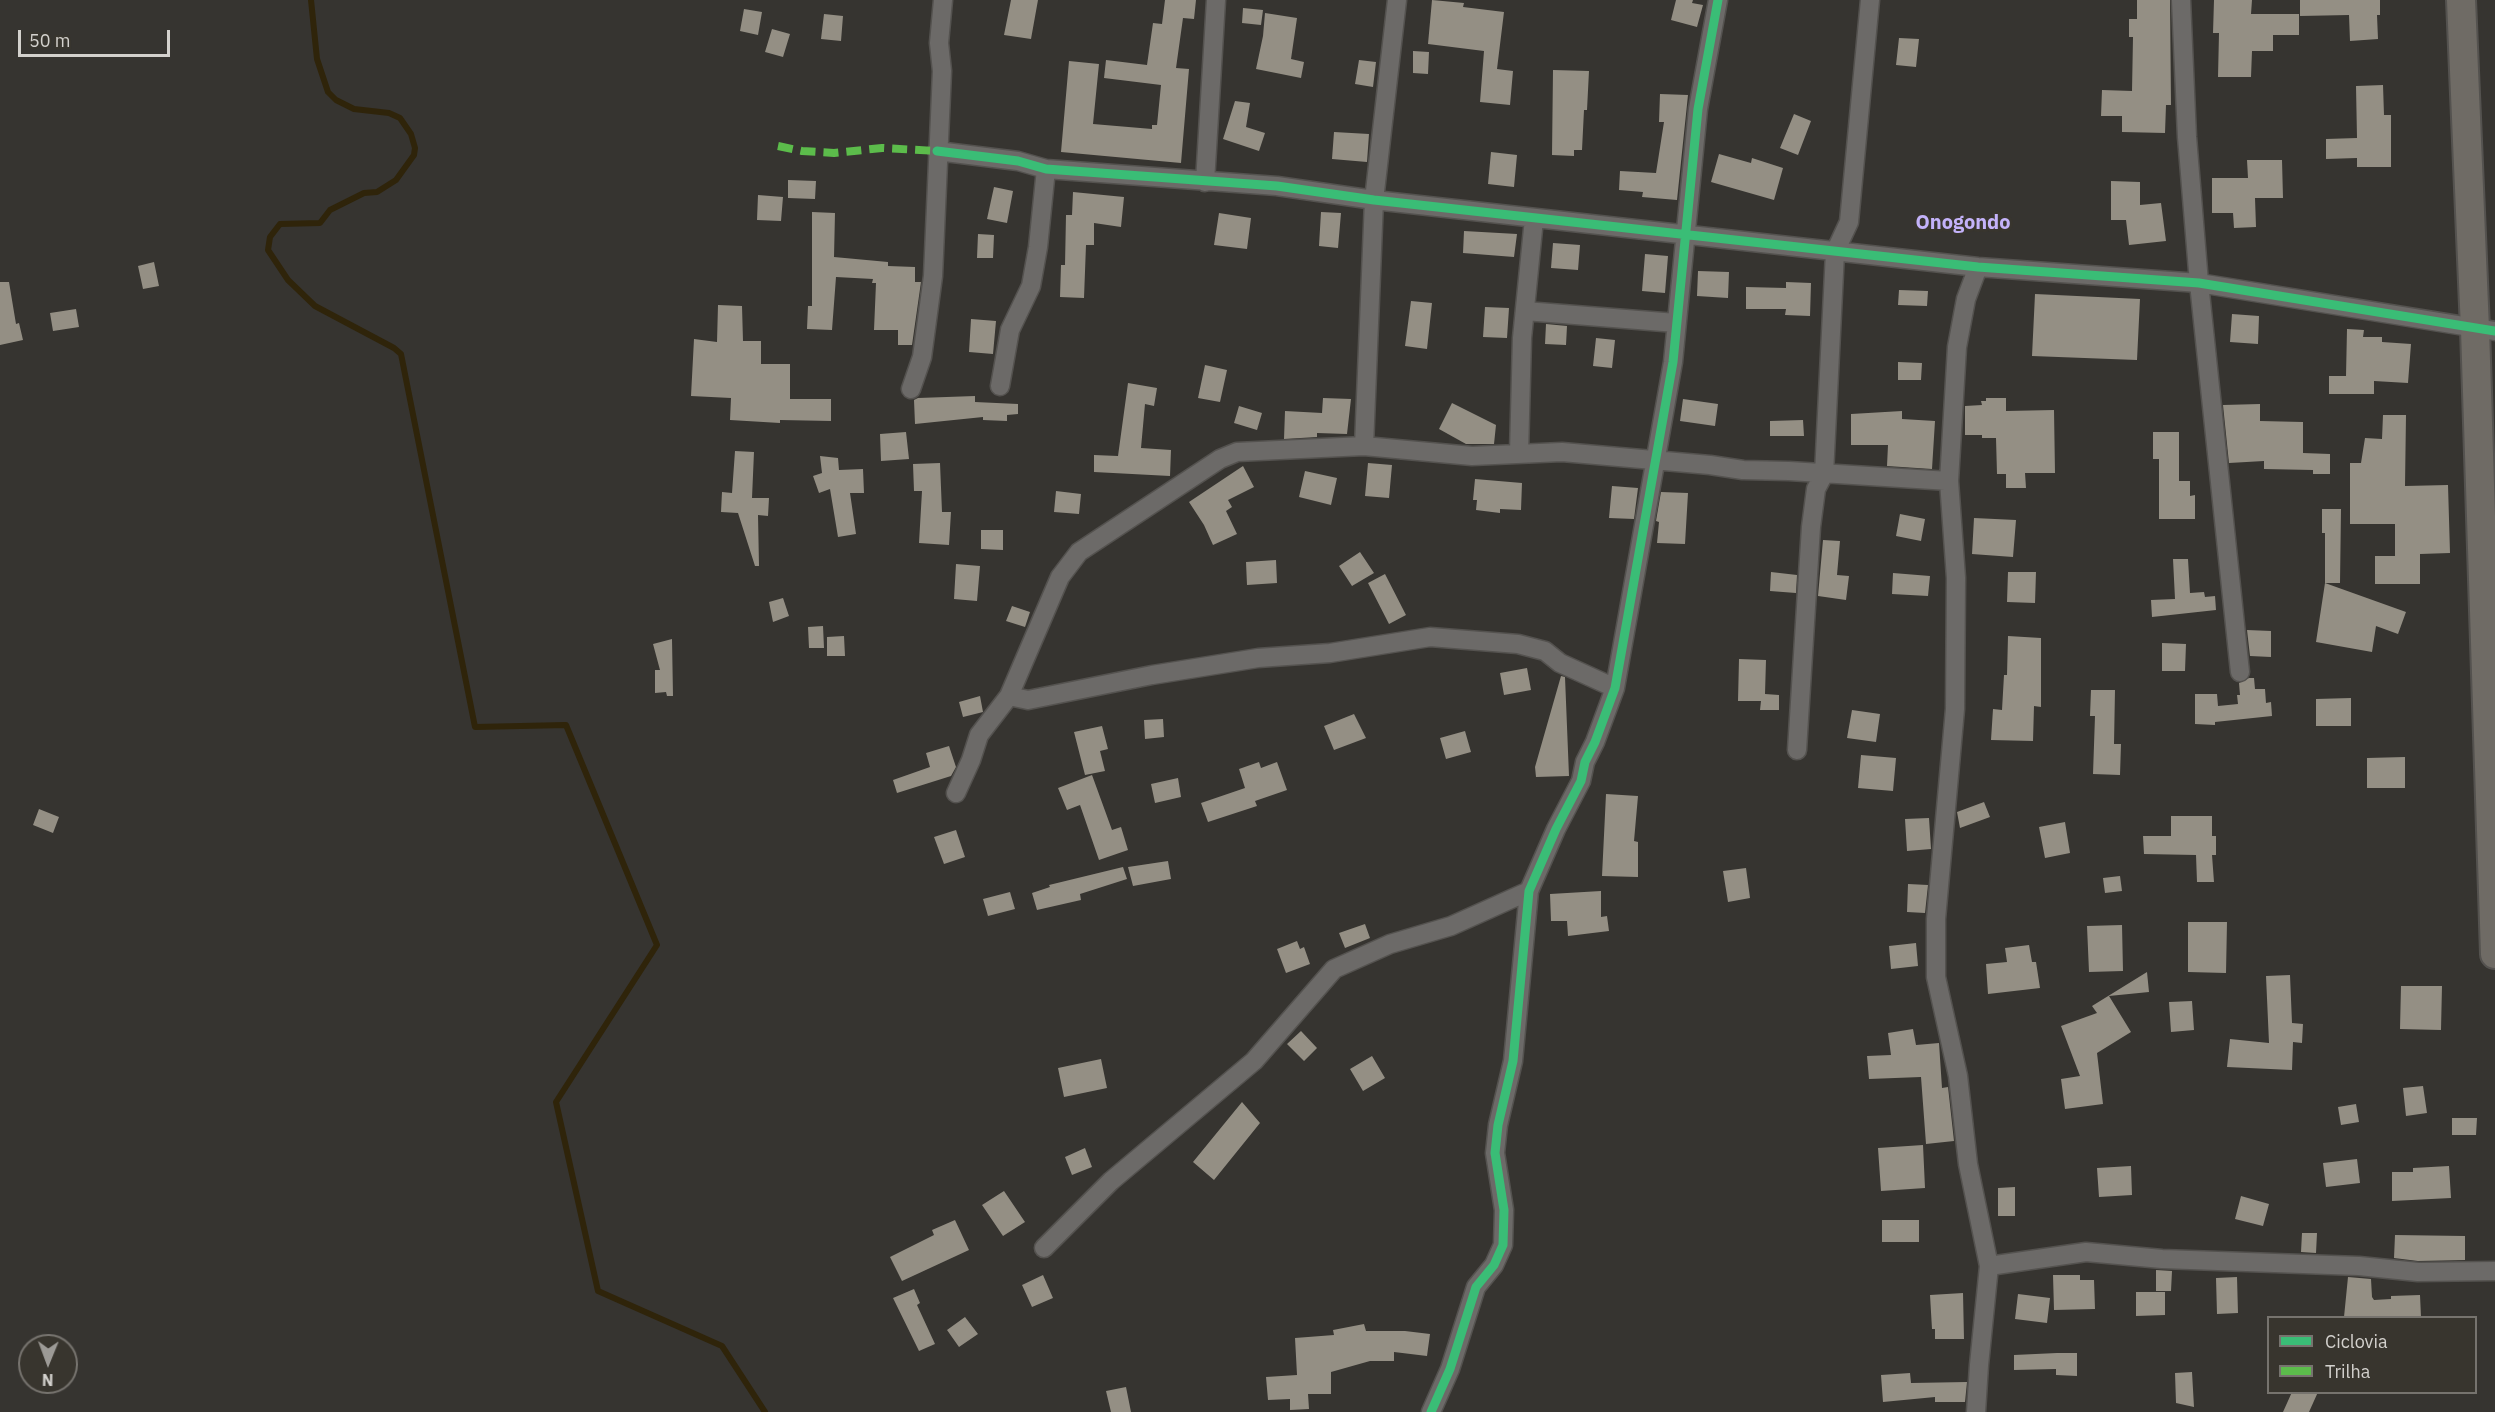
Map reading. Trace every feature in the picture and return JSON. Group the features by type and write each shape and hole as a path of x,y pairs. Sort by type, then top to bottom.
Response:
{"main road":[{"path":"2461,0 2485,330 2495,954"}],"street":[{"path":"911,389 922,357 933,276 942,71 939,43 943,0"},
{"path":"1205,182 1216,0"},
{"path":"1364,446 1374,200 1397,0"},
{"path":"1431,1412 1450,1369 1476,1287 1494,1265 1503,1245 1504,1210 1495,1153 1513,1061 1529,891 1556,829 1581,781 1585,762 1615,688 1673,362 1698,109 1718,0"},
{"path":"1797,750 1811,527 1816,489 1824,474 1835,252 1849,222 1870,0"},
{"path":"2181,0 2187,137 2199,283 2240,672"},
{"path":"937,151 1018,161 1046,169 1277,186 1534,219 1978,267 2199,283 2485,330"},
{"path":"1000,386 1010,330 1030,286 1038,247 1046,169"},
{"path":"1520,453 1522,338 1534,219"},
{"path":"1976,1412 1978,1365 1989,1266 1968,1164 1958,1076 1936,977 1936,919 1955,709 1956,578 1949,481 1957,347 1966,299 1978,267"},
{"path":"1525,311 1676,323"},
{"path":"956,793 979,735 1010,696 1048,602 1060,578 1079,552 1220,459 1237,452 1364,446 1472,456 1562,452 1743,470 1949,481"},
{"path":"1010,696 1028,700 1152,675 1258,658 1330,653 1430,637 1518,644 1545,651 1560,663 1615,688"},
{"path":"1044,1248 1111,1181 1254,1061 1334,969 1390,944 1451,926 1529,891"},
{"path":"1989,1266 2085,1252 2162,1259 2359,1266 2418,1272 2495,1271"}],"building":[{"path":"1011,0 1038,0 1031,39 1004,35"},
{"path":"1165,0 1196,0 1194,19 1183,18 1176,68 1189,69 1181,163 1061,152 1069,61 1099,64 1093,124 1152,129 1152,125 1157,125 1161,85 1104,78 1106,60 1147,65 1153,23 1162,24"},
{"path":"1432,0 1464,3 1463,7 1504,12 1497,69 1513,71 1510,105 1480,102 1484,51 1428,44"},
{"path":"1676,0 1693,0 1692,3 1703,5 1697,27 1671,20"},
{"path":"2137,0 2170,0 2171,105 2166,105 2165,133 2122,132 2122,116 2101,116 2102,90 2132,91 2133,37 2129,37 2129,19 2137,19"},
{"path":"2214,0 2252,0 2251,14 2299,14 2299,35 2273,35 2273,51 2252,51 2251,77 2218,77 2219,33 2213,33"},
{"path":"2300,0 2380,0 2380,15 2377,15 2378,39 2350,41 2349,15 2300,16"},
{"path":"1243,8 1263,10 1261,25 1242,23"},
{"path":"744,9 762,12 758,35 740,31"},
{"path":"1265,13 1297,18 1291,59 1304,62 1301,78 1256,69"},
{"path":"824,14 843,16 841,41 821,39"},
{"path":"772,29 790,34 783,57 765,52"},
{"path":"1899,38 1919,39 1916,67 1896,65"},
{"path":"1413,51 1429,52 1428,74 1413,73"},
{"path":"1359,60 1376,62 1373,87 1355,84"},
{"path":"1553,70 1589,71 1582,150 1574,150 1574,156 1552,155"},
{"path":"2383,85 2384,115 2391,115 2391,167 2357,167 2357,158 2326,159 2326,139 2357,138 2356,86"},
{"path":"1660,94 1688,95 1677,200 1642,197 1643,192 1619,190 1620,171 1656,173 1664,122 1659,122"},
{"path":"1235,101 1250,103 1246,127 1265,133 1259,151 1223,139"},
{"path":"1794,114 1811,121 1798,155 1780,148"},
{"path":"1334,132 1369,134 1367,162 1332,159"},
{"path":"1491,152 1517,155 1514,187 1488,184"},
{"path":"1719,154 1751,163 1752,158 1783,168 1774,200 1711,182"},
{"path":"2247,160 2282,160 2283,198 2255,198 2256,227 2234,228 2233,213 2212,213 2212,178 2248,178"},
{"path":"788,180 816,181 815,199 788,198"},
{"path":"2111,181 2140,182 2140,205 2161,203 2166,241 2129,245 2126,220 2111,220"},
{"path":"994,187 1013,191 1007,223 987,219"},
{"path":"1073,192 1124,197 1121,227 1094,223 1094,245 1086,245 1084,298 1060,297 1061,265 1065,265 1066,215 1072,215"},
{"path":"758,195 783,197 781,221 757,220"},
{"path":"812,212 835,213 834,257 888,262 888,266 915,267 915,282 921,282 912,345 898,345 898,330 874,330 876,283 872,283 873,279 836,277 832,330 807,329 808,306 812,306"},
{"path":"1321,212 1341,213 1338,248 1319,246"},
{"path":"1219,213 1251,218 1247,249 1214,245"},
{"path":"1464,231 1517,234 1514,257 1463,253"},
{"path":"978,234 994,235 993,258 977,258"},
{"path":"1553,243 1580,245 1578,270 1551,268"},
{"path":"1645,254 1668,256 1665,293 1642,291"},
{"path":"154,262 159,286 143,289 138,266"},
{"path":"1698,271 1729,272 1728,298 1697,296"},
{"path":"0,282 9,282 16,324 19,323 23,340 0,345"},
{"path":"1786,282 1811,283 1810,316 1785,315 1786,309 1746,309 1746,287 1786,288"},
{"path":"1899,290 1928,291 1927,306 1898,305"},
{"path":"2035,294 2140,299 2137,360 2032,356"},
{"path":"1411,301 1432,303 1427,349 1405,346"},
{"path":"718,305 742,306 743,341 761,341 761,364 790,364 790,399 831,399 831,421 780,420 780,423 730,420 731,398 691,396 694,339 717,342"},
{"path":"1485,307 1509,308 1507,338 1483,337"},
{"path":"76,309 79,327 53,331 50,313"},
{"path":"2232,314 2259,316 2258,344 2230,342"},
{"path":"971,319 996,321 993,354 969,352"},
{"path":"1546,324 1567,326 1566,345 1545,344"},
{"path":"2347,329 2364,330 2363,337 2382,337 2382,342 2411,344 2408,383 2374,381 2374,394 2329,394 2329,376 2346,376"},
{"path":"1596,338 1615,340 1612,368 1593,366"},
{"path":"1898,362 1922,363 1921,380 1898,380"},
{"path":"1205,365 1227,370 1220,402 1198,398"},
{"path":"1128,383 1157,388 1154,406 1145,404 1141,448 1171,450 1170,476 1094,472 1094,455 1118,456"},
{"path":"975,396 975,402 1018,404 1018,414 1007,415 1007,421 983,420 983,417 915,424 914,400 918,398"},
{"path":"1323,398 1351,399 1347,434 1317,433 1317,437 1284,439 1285,411 1322,413"},
{"path":"1986,398 2006,398 2006,411 2054,410 2055,473 2025,473 2026,488 2006,488 2006,474 1997,474 1996,438 1965,435 1965,406 1982,405 1981,401 1986,401"},
{"path":"1683,399 1718,404 1715,426 1680,421"},
{"path":"1452,403 1496,425 1494,444 1466,444 1439,429"},
{"path":"2260,404 2260,421 2303,422 2303,453 2330,454 2330,474 2313,474 2313,470 2264,469 2264,461 2229,463 2223,405"},
{"path":"1239,406 1262,413 1257,430 1234,423"},
{"path":"1902,411 1902,419 1935,421 1932,469 1887,466 1888,445 1851,445 1851,414"},
{"path":"2383,415 2406,415 2405,486 2448,485 2450,553 2420,554 2420,584 2375,584 2375,556 2395,556 2395,524 2350,524 2350,463 2361,463 2365,438 2382,439"},
{"path":"1803,420 1804,436 1770,436 1770,421"},
{"path":"906,432 909,459 881,461 880,434"},
{"path":"2153,432 2179,432 2179,481 2190,481 2190,496 2195,495 2195,519 2159,519 2159,459 2153,459"},
{"path":"735,451 754,452 752,498 769,498 768,516 758,515 759,566 755,566 738,513 721,512 722,492 732,493"},
{"path":"820,456 838,458 839,470 863,469 864,493 850,493 856,534 838,537 830,489 819,493 813,476 822,473"},
{"path":"940,463 942,512 951,512 949,545 919,543 922,491 914,491 913,464"},
{"path":"1368,463 1392,465 1389,498 1365,496"},
{"path":"1243,466 1254,487 1228,500 1232,507 1226,511 1237,534 1213,545 1204,525 1189,502"},
{"path":"1305,471 1337,478 1331,505 1299,497"},
{"path":"1475,479 1522,483 1521,510 1500,509 1500,513 1476,510 1477,500 1473,500"},
{"path":"1612,486 1638,488 1634,519 1609,518"},
{"path":"1056,491 1081,494 1079,514 1054,512"},
{"path":"1661,492 1688,493 1685,544 1657,543 1659,522 1656,521"},
{"path":"2322,509 2341,509 2340,583 2325,583 2325,533 2322,533"},
{"path":"1900,514 1925,519 1921,541 1896,536"},
{"path":"1974,518 2016,520 2013,557 1972,554"},
{"path":"981,530 1003,530 1003,550 981,549"},
{"path":"1823,540 1840,541 1837,575 1849,576 1846,600 1818,596"},
{"path":"1360,552 1374,573 1352,586 1339,566"},
{"path":"2173,559 2188,559 2190,593 2204,592 2205,597 2215,596 2216,610 2152,617 2151,600 2175,599"},
{"path":"1276,560 1277,583 1247,585 1246,562"},
{"path":"956,564 980,566 977,601 954,599"},
{"path":"1771,572 1797,575 1796,593 1770,591"},
{"path":"2008,572 2036,572 2035,603 2007,602"},
{"path":"1893,573 1930,576 1928,596 1892,594"},
{"path":"1385,574 1406,615 1389,624 1368,583"},
{"path":"2325,583 2406,612 2398,634 2376,626 2372,652 2316,642"},
{"path":"783,598 789,616 773,622 769,602"},
{"path":"1012,606 1030,612 1025,627 1006,621"},
{"path":"823,626 824,648 809,648 808,627"},
{"path":"2247,630 2271,631 2271,657 2250,656"},
{"path":"844,636 845,656 827,656 827,637"},
{"path":"2008,636 2041,638 2041,707 2034,706 2033,741 1991,740 1993,709 2002,710 2004,675 2007,675"},
{"path":"672,639 673,696 667,696 666,692 655,693 655,670 660,670 653,644"},
{"path":"2162,643 2186,644 2185,671 2162,671"},
{"path":"1739,659 1766,660 1765,694 1779,695 1779,710 1760,710 1761,701 1738,701"},
{"path":"1527,668 1531,690 1504,695 1500,673"},
{"path":"1561,676 1565,677 1569,776 1536,777 1535,767"},
{"path":"2254,678 2255,689 2265,689 2266,703 2271,702 2272,716 2215,722 2215,725 2195,724 2195,694 2217,694 2218,706 2238,704 2239,683"},
{"path":"2091,690 2115,690 2114,744 2121,744 2120,775 2093,774 2095,716 2090,716"},
{"path":"980,696 983,712 963,717 959,702"},
{"path":"2351,698 2351,726 2316,726 2316,699"},
{"path":"1852,710 1880,714 1876,742 1847,738"},
{"path":"1354,714 1366,738 1334,750 1324,726"},
{"path":"1163,719 1164,737 1145,739 1144,720"},
{"path":"1102,726 1108,749 1100,751 1105,771 1085,775 1074,732"},
{"path":"1465,731 1471,752 1446,759 1440,738"},
{"path":"949,746 956,767 951,776 897,793 893,780 930,767 926,753"},
{"path":"1861,755 1896,758 1893,791 1858,788"},
{"path":"2405,757 2405,788 2367,788 2367,758"},
{"path":"1259,762 1261,768 1277,762 1287,790 1255,801 1257,806 1208,822 1201,803 1245,788 1239,769"},
{"path":"1092,775 1112,830 1121,827 1128,850 1099,860 1080,805 1067,810 1058,788"},
{"path":"1178,778 1181,797 1155,803 1151,784"},
{"path":"1606,794 1638,796 1634,841 1638,842 1638,877 1602,876"},
{"path":"1984,802 1990,817 1960,828 1957,812"},
{"path":"39,809 59,817 53,833 33,825"},
{"path":"2171,816 2212,816 2212,836 2216,836 2216,855 2212,855 2214,882 2197,882 2196,855 2144,854 2143,836 2171,836"},
{"path":"1929,818 1931,849 1907,851 1905,819"},
{"path":"2065,822 2070,853 2045,858 2039,827"},
{"path":"956,830 965,857 944,864 934,837"},
{"path":"1168,861 1171,879 1133,886 1128,867"},
{"path":"1123,867 1127,879 1080,894 1081,900 1037,910 1032,893 1050,887 1049,885"},
{"path":"1746,868 1750,898 1728,902 1723,871"},
{"path":"2120,876 2122,891 2105,893 2103,878"},
{"path":"1908,884 1928,885 1925,913 1907,912"},
{"path":"1601,891 1601,917 1607,916 1609,931 1568,936 1567,921 1551,921 1550,894"},
{"path":"1010,892 1015,909 988,916 983,899"},
{"path":"2188,922 2227,922 2226,973 2188,972"},
{"path":"1365,924 1370,938 1345,948 1339,933"},
{"path":"2122,925 2123,971 2089,972 2087,926"},
{"path":"1297,941 1300,949 1304,947 1310,964 1286,973 1277,949"},
{"path":"1916,943 1918,966 1891,969 1889,946"},
{"path":"2029,945 2032,962 2036,962 2040,988 1988,994 1986,964 2007,962 2005,948"},
{"path":"2147,972 2149,992 2109,996 2131,1032 2097,1053 2103,1104 2065,1109 2061,1079 2080,1076 2061,1026 2097,1013 2092,1006"},
{"path":"2290,975 2292,1023 2303,1024 2302,1043 2293,1042 2292,1070 2227,1067 2230,1039 2269,1043 2266,976"},
{"path":"2401,986 2442,986 2441,1030 2400,1029"},
{"path":"2192,1001 2194,1030 2171,1032 2169,1002"},
{"path":"1913,1029 1916,1045 1939,1043 1942,1088 1948,1087 1954,1141 1926,1144 1921,1077 1869,1079 1867,1056 1891,1055 1888,1033"},
{"path":"1301,1031 1317,1048 1304,1061 1287,1044"},
{"path":"1372,1056 1385,1078 1363,1091 1350,1069"},
{"path":"1101,1059 1107,1088 1064,1097 1058,1068"},
{"path":"2423,1086 2427,1113 2406,1116 2403,1088"},
{"path":"1242,1102 1260,1123 1214,1180 1193,1162"},
{"path":"2356,1104 2359,1122 2341,1125 2338,1107"},
{"path":"2452,1118 2477,1118 2476,1135 2452,1135"},
{"path":"1923,1145 1925,1188 1881,1191 1878,1148"},
{"path":"1085,1148 1092,1167 1072,1175 1065,1157"},
{"path":"2357,1159 2360,1183 2326,1187 2323,1163"},
{"path":"2131,1166 2132,1195 2099,1197 2097,1168"},
{"path":"2449,1166 2451,1198 2392,1201 2392,1172 2413,1172 2413,1168"},
{"path":"2015,1187 2015,1216 1998,1216 1998,1188"},
{"path":"1004,1191 1025,1222 1003,1236 982,1205"},
{"path":"2241,1196 2269,1204 2263,1226 2235,1219"},
{"path":"955,1220 969,1250 902,1281 890,1257 934,1235 932,1230"},
{"path":"1882,1220 1919,1220 1919,1242 1882,1242"},
{"path":"2302,1233 2317,1233 2316,1253 2301,1252"},
{"path":"2395,1235 2465,1236 2465,1260 2418,1261 2394,1258"},
{"path":"2156,1270 2172,1271 2171,1291 2156,1291"},
{"path":"1043,1275 1053,1298 1032,1307 1022,1285"},
{"path":"2053,1275 2080,1275 2080,1280 2094,1280 2095,1309 2054,1310"},
{"path":"2237,1277 2238,1313 2217,1314 2216,1278"},
{"path":"2348,1277 2371,1279 2374,1300 2391,1299 2391,1296 2420,1295 2421,1316 2344,1316"},
{"path":"914,1289 920,1303 917,1305 935,1344 919,1351 893,1298"},
{"path":"2136,1292 2165,1292 2165,1315 2136,1316"},
{"path":"1963,1293 1964,1339 1935,1339 1935,1329 1932,1329 1930,1295"},
{"path":"2018,1294 2050,1298 2047,1323 2015,1319"},
{"path":"965,1317 978,1334 959,1347 947,1330"},
{"path":"1364,1324 1366,1331 1405,1331 1430,1334 1427,1356 1394,1352 1394,1361 1370,1361 1331,1372 1331,1394 1308,1394 1309,1409 1290,1410 1290,1399 1268,1400 1266,1377 1297,1375 1295,1338 1334,1335 1333,1330"},
{"path":"2077,1353 2077,1376 2056,1375 2056,1369 2014,1370 2014,1355"},
{"path":"2192,1372 2194,1407 2176,1403 2175,1373"},
{"path":"1910,1373 1911,1383 1967,1382 1965,1402 1935,1402 1935,1397 1883,1402 1881,1375"},
{"path":"1126,1387 1131,1412 1111,1412 1106,1391"},
{"path":"2291,1394 2317,1394 2309,1412 2283,1412"}],"waterway":[{"path":"311,0 317,59 328,92 336,100 354,109 389,113 400,118 411,134 415,148 414,155 396,180 377,192 364,193 330,210 320,223 280,224 270,237 268,250 288,280 315,306 394,348 401,354 475,727 566,725 657,945 556,1102 598,1291 722,1346 765,1412"}],"marked path":[{"path":"778,146 802,151 834,153 882,148 937,151"}],"cycle path":[{"path":"1431,1412 1450,1369 1476,1287 1494,1265 1503,1245 1504,1210 1495,1153 1498,1125 1513,1061 1529,891 1556,829 1581,781 1585,762 1615,688 1673,362 1698,109 1718,0"},
{"path":"937,151 1018,161 1046,169 1277,186 1374,200 1978,267 2199,283 2495,331"}],"district":[{"name":"Onogondo","path":"1963,223"}]}
